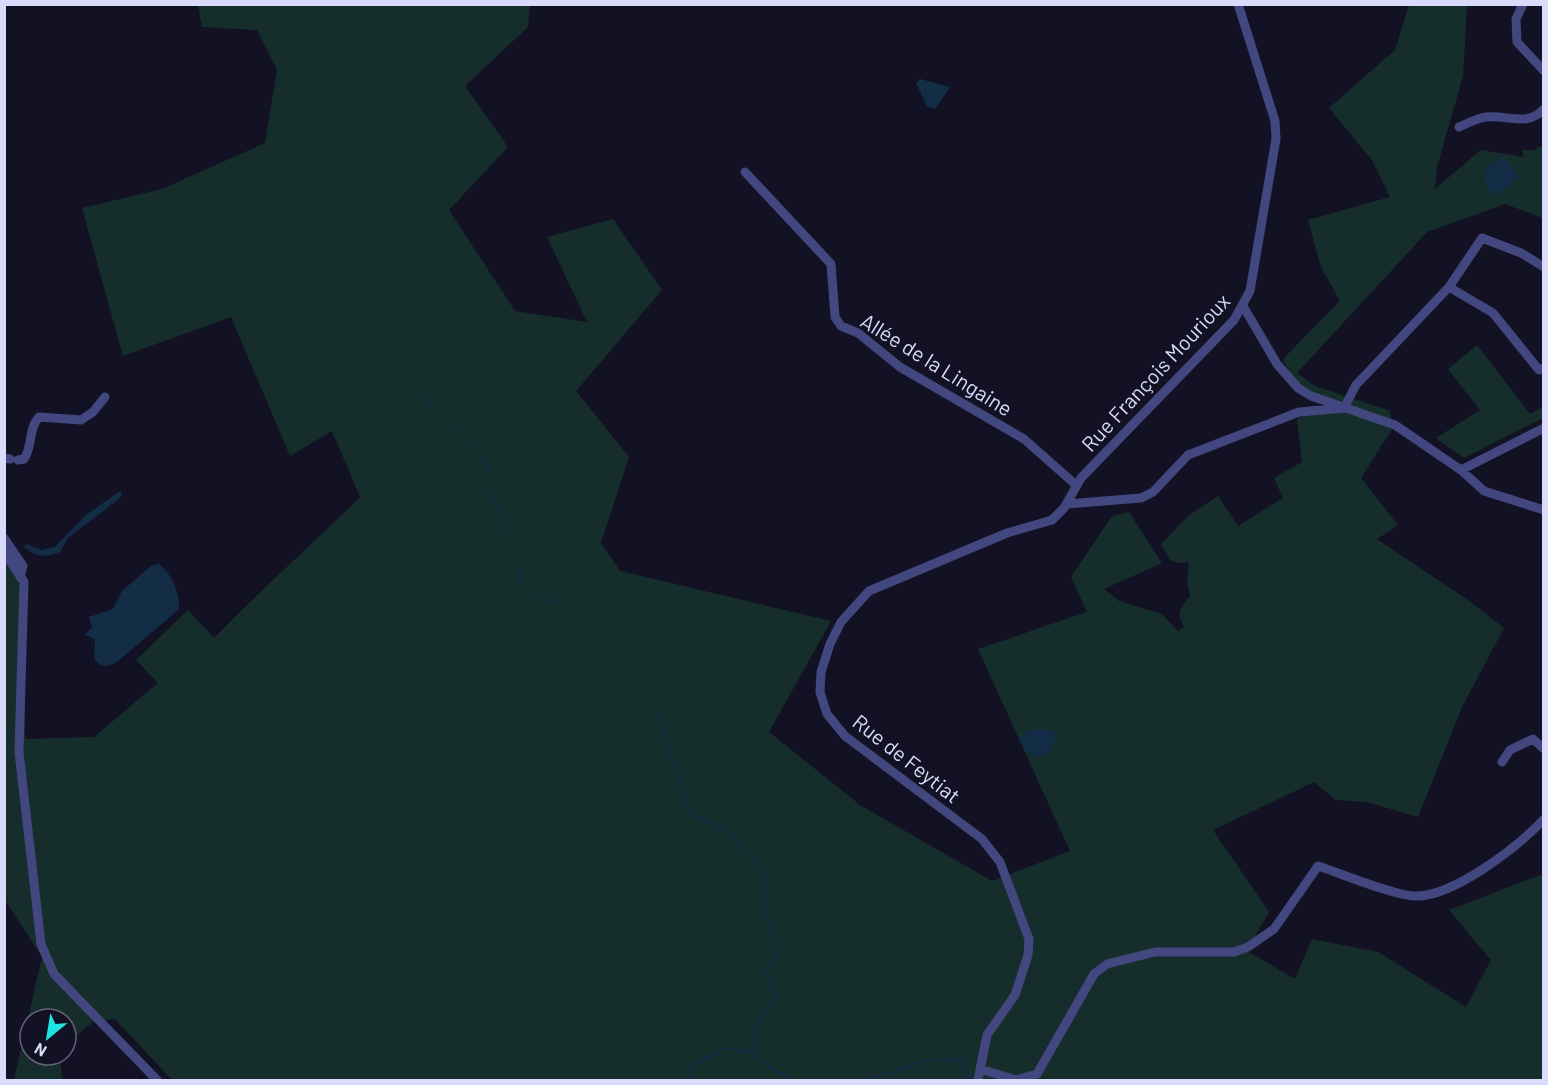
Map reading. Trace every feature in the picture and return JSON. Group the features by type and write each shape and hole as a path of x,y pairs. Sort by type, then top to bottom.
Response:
{"street":[{"name":"Rue François Mourioux","path":"1031,527 1052,520 1067,504 1076,485 1234,320 1250,291 1276,139 1275,121 1238,4"},
{"path":"1523,4 1516,19 1514,31 1516,42 1544,71"},
{"path":"1460,127 1483,117 1526,119 1537,116 1544,109"},
{"name":"Allée de la Lingaine","path":"745,172 831,264 835,317 841,326 858,333 900,367 1024,439 1076,485"},
{"path":"1348,407 1356,385 1449,287 1482,238 1521,254 1544,267"},
{"path":"1449,287 1493,313 1539,370 1544,368"},
{"path":"1243,306 1277,364 1298,388 1311,396 1395,425 1461,470 1484,491 1544,510"},
{"path":"11,459 24,459 28,454 33,424 39,417 81,420 93,412 105,397"},
{"path":"1067,504 1141,498 1153,492 1188,455 1299,412 1348,407"},
{"path":"1461,470 1544,428"},
{"name":"Rue de Feytiat","path":"979,1075 987,1035 1015,995 1028,954 1029,939 1000,862 982,839 845,736 827,714 820,692 821,672 841,622 869,591 1007,533 1031,527"},
{"path":"4,538 23,566 20,577"},
{"path":"4,552 24,582 20,752 41,944 54,974 157,1080"},
{"path":"1502,762 1510,750 1533,739 1544,749"},
{"path":"979,1075 1016,1080 1037,1074 1094,974 1107,964 1155,952 1234,952 1248,947 1274,929 1318,866 1412,896 1430,895 1454,886 1497,857 1544,819"}],"green space":[{"path":"198,5 530,5 528,27 465,86 508,147 449,210 515,311 587,322 547,237 613,219 662,290 576,391 629,457 601,543 620,571 831,621 769,732 860,805 992,881 1070,851 978,649 1087,612 1071,577 1112,516 1129,512 1162,563 1104,589 1119,601 1162,614 1178,631 1184,627 1180,611 1190,596 1187,582 1189,562 1177,563 1170,560 1161,544 1188,516 1218,496 1238,526 1283,498 1274,478 1302,462 1297,419 1326,406 1296,380 1283,359 1340,301 1321,267 1308,220 1390,197 1372,160 1329,108 1395,50 1409,5 1467,5 1463,76 1437,167 1435,189 1481,150 1524,157 1522,150 1534,150 1543,145 1543,218 1505,204 1427,232 1297,373 1315,386 1390,411 1392,429 1361,478 1398,525 1377,539 1472,603 1504,628 1462,707 1418,817 1367,802 1336,800 1314,782 1213,830 1269,912 1247,951 1295,979 1312,939 1378,952 1466,1007 1491,960 1449,910 1543,874 1543,1080 172,1080 115,1019 93,1022 78,1034 78,1007 31,1007 42,957 5,900 4,554 24,582 25,739 94,737 158,683 136,660 188,610 214,638 360,497 332,431 290,456 231,317 123,356 82,208 162,189 265,143 277,70 257,30 202,27"},
{"path":"1477,345 1530,414 1543,407 1543,418 1464,458 1436,438 1480,410 1448,369"},
{"path":"18,1062 18,1067 61,1067 62,1080 14,1080"}],"water":[{"path":"920,79 950,87 935,109 927,106 916,83"},
{"path":"1501,157 1519,177 1497,195 1490,191 1483,178 1487,167"},
{"path":"420,394 429,401 447,417 487,459 491,492 509,527 512,547 507,526 489,492 489,477 481,455 440,411 418,395"},
{"path":"120,491 122,493 120,498 68,538 60,552 41,556 24,547 27,544 41,550 55,547 86,515"},
{"path":"515,559 525,585 531,591 555,602 585,594 553,603 531,593 519,578"},
{"path":"158,564 166,571 174,584 179,598 178,610 117,662 107,666 99,664 94,658 95,639 85,635 92,627 89,617 113,609 122,591 151,566"},
{"path":"1042,729 1055,732 1057,735 1046,756 1041,757 1026,750 1019,738 1028,731"}],"waterway":[{"path":"658,714 691,814 710,822 736,838 765,877 765,914 772,930 775,958 767,969 776,999 757,1023 756,1056"},
{"path":"688,1080 694,1065 725,1048 751,1052 766,1065 789,1077 790,1080"},
{"path":"865,1080 913,1066 921,1061 961,1059 962,1067 968,1077 974,1079"}]}
